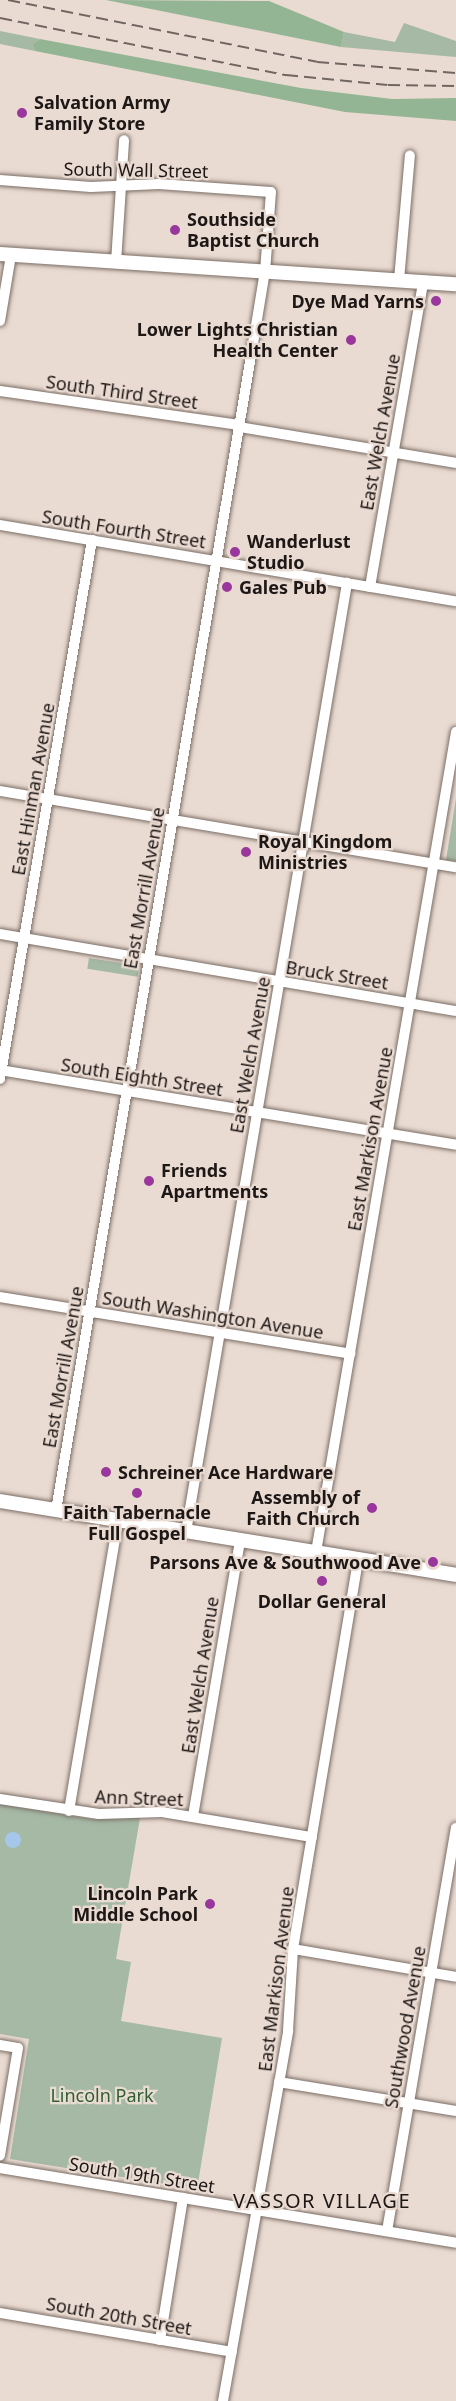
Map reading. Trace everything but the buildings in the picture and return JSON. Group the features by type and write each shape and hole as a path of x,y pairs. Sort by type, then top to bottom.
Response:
{"main road":[{"path":"6,254 456,284"},
{"path":"0,1501 456,1575"}],"street":[{"path":"116,262 124,140"},
{"path":"399,280 410,156"},
{"name":"South Wall Street","path":"0,180 121,187 159,184 271,192"},
{"name":"East Morrill Avenue","path":"56,1510 240,426 265,271 271,192"},
{"path":"0,321 6,254"},
{"name":"East Welch Avenue","path":"370,587 423,282"},
{"name":"South Third Street","path":"0,391 240,426 456,463"},
{"name":"South Fourth Street","path":"0,525 456,601"},
{"name":"East Hinman Avenue","path":"0,1073 92,540"},
{"name":"East Welch Avenue","path":"186,1532 347,583"},
{"name":"East Markison Avenue","path":"316,1552 456,732"},
{"path":"0,790 456,867"},
{"name":"Bruck Street","path":"0,934 456,1011"},
{"name":"South Eighth Street","path":"0,1073 127,1091 456,1145"},
{"name":"South Washington Avenue","path":"0,1297 220,1332 349,1358"},
{"path":"69,1811 118,1520"},
{"name":"East Welch Avenue","path":"193,1816 240,1540"},
{"name":"East Markison Avenue","path":"223,2401 258,2211 290,2016 293,1949 358,1560"},
{"name":"Ann Street","path":"0,1799 69,1811 193,1816 312,1837"},
{"name":"Southwood Avenue","path":"387,2232 456,1828"},
{"path":"293,1949 456,1977"},
{"path":"0,2045 18,2048 0,2155"},
{"path":"279,2082 456,2111"},
{"name":"South 19th Street","path":"0,2168 456,2243"},
{"path":"160,2340 183,2199"},
{"name":"South 20th Street","path":"0,2313 232,2352"}],"green space":[{"path":"106,0 269,1 344,32 341,47"},
{"path":"404,23 456,41 456,57 341,47 344,32 395,42"},
{"path":"0,31 40,39 32,44 35,51 0,44"},
{"path":"40,39 301,88 392,99 456,98 456,121 345,112 35,51 32,44"},
{"path":"456,798 456,861 446,860"},
{"path":"89,958 139,966 138,977 87,969"},
{"name":"Lincoln Park","path":"0,1804 91,1819 140,1818 116,1959 131,1962 121,2021 222,2038 197,2189 10,2159 29,2039 0,2034"}],"water":[{"path":"13,1832 19,1834 21,1840 19,1846 13,1848 7,1846 5,1840 7,1834"}],"railway":[{"path":"8,0 317,62 456,73"},
{"path":"0,18 286,75 388,85 456,86"}],"place":[{"name":"Salvation Army Family Store","path":"22,113"},
{"name":"Southside Baptist Church","path":"175,230"},
{"name":"Dye Mad Yarns","path":"436,301"},
{"name":"Lower Lights Christian Health Center","path":"351,340"},
{"name":"Wanderlust Studio","path":"235,552"},
{"name":"Gales Pub","path":"227,587"},
{"name":"Royal Kingdom Ministries","path":"246,852"},
{"name":"Friends Apartments","path":"149,1181"},
{"name":"Schreiner Ace Hardware","path":"106,1472"},
{"name":"Faith Tabernacle Full Gospel","path":"137,1493"},
{"name":"Assembly of Faith Church","path":"372,1508"},
{"name":"Parsons Ave & Southwood Ave","path":"433,1562"},
{"name":"Dollar General","path":"322,1581"},
{"name":"Lincoln Park Middle School","path":"210,1904"}],"district":[{"name":"VASSOR VILLAGE","path":"322,2200"}]}
